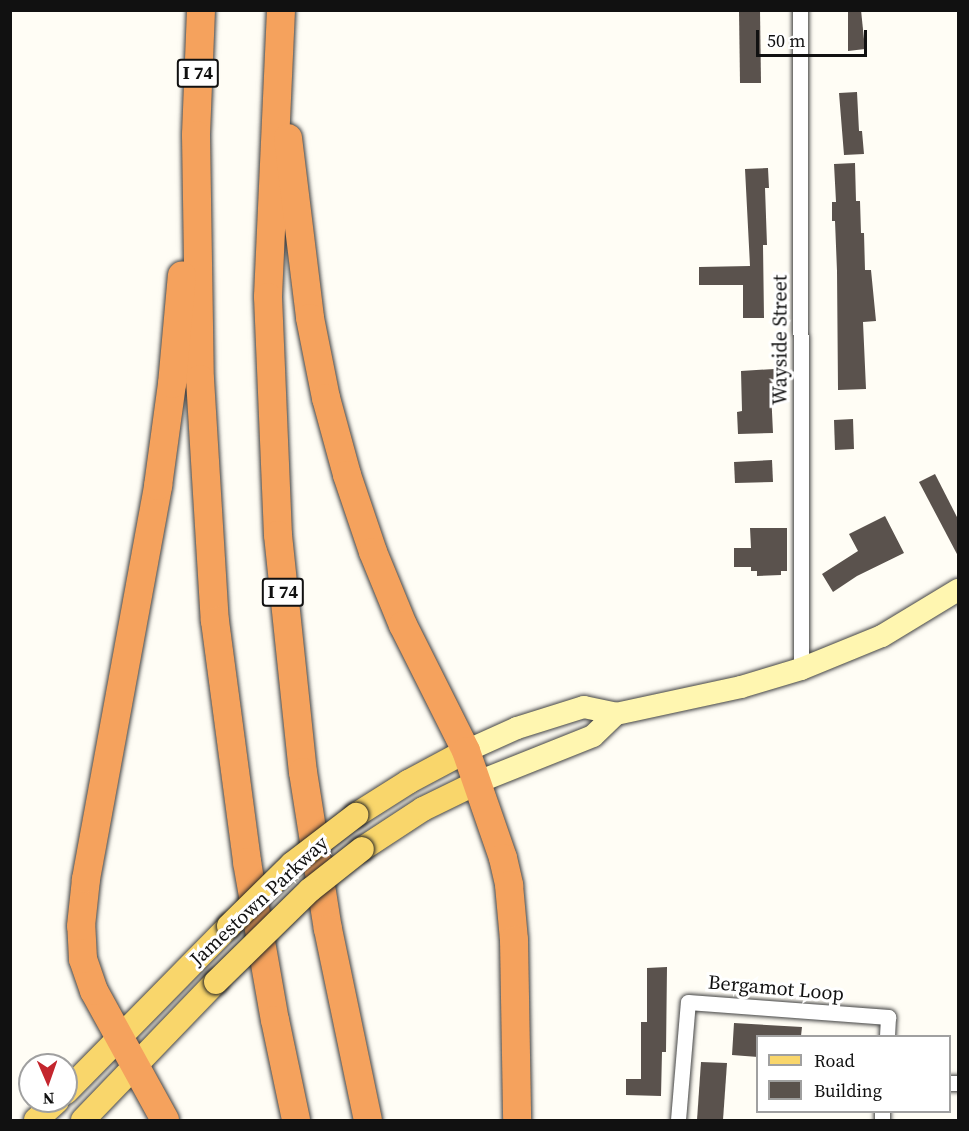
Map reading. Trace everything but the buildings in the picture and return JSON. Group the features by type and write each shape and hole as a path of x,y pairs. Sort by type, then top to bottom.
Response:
{"highway":[{"name":"I 74","path":"201,10 196,135 200,390 215,621 248,874 274,1020 296,1120"},
{"name":"I 74","path":"281,10 269,218 268,297 272,445 284,614 303,772 319,874 343,1007 368,1120"},
{"path":"279,58 306,297 317,359 336,436 360,514 388,589 420,661 466,751 503,858 513,911 517,1120"},
{"path":"165,1120 134,1067 87,975 81,951 81,926 86,879 165,434 196,135"}],"main road":[{"name":"Jamestown Parkway","path":"78,1079 118,1036 292,864 356,815 408,782 466,751 517,728 584,707 616,714 745,686 801,669 882,636 958,590"},
{"name":"Jamestown Parkway","path":"83,1120 216,982 310,890 362,849 423,809 477,782 593,736 616,714"}],"street":[{"name":"Wayside Street","path":"800,10 801,669"},
{"name":"Bergamot Loop","path":"678,1120 688,1002 888,1017 887,1035"}]}
